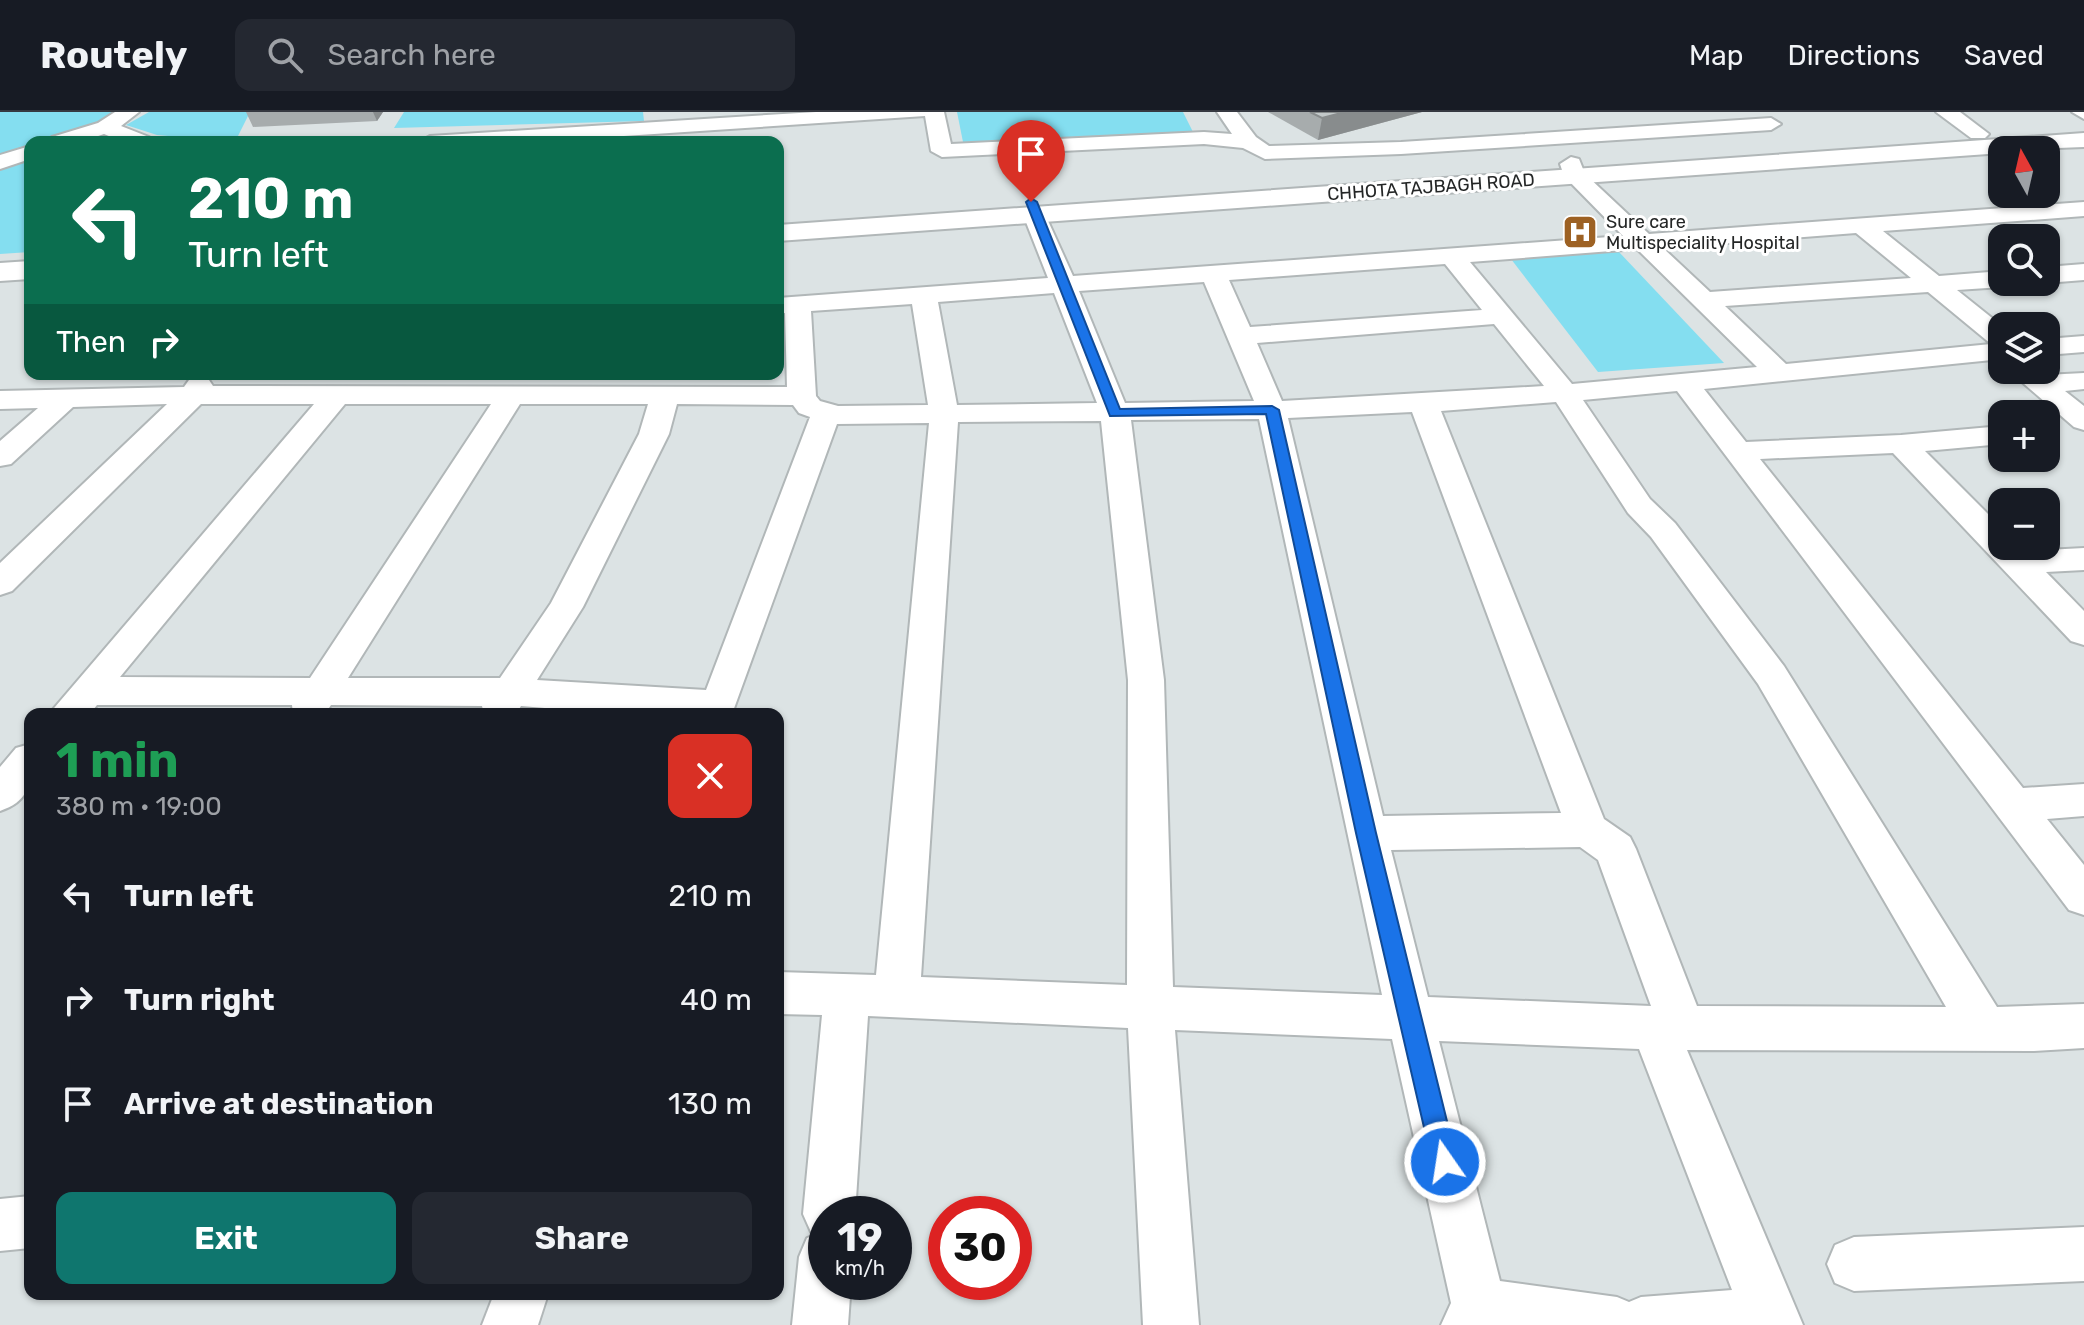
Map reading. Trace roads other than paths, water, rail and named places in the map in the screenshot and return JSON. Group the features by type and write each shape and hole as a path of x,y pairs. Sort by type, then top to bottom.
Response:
{"main road":[{"path":"1573,170 1978,134 2084,128"},
{"name":"CHHOTA TAJBAGH ROAD","path":"784,232 1034,209 1573,170 2084,140"},
{"path":"784,219 1034,209"},
{"path":"0,272 24,270"},
{"path":"0,287 24,285"}],"street":[{"path":"78,136 105,127 129,112"},
{"path":"527,136 917,112"},
{"path":"934,112 942,151 1204,138 1248,142"},
{"path":"1227,112 1248,142 1265,153 1401,148 1771,124"},
{"path":"1658,112 1682,130"},
{"path":"1946,112 1978,134"},
{"path":"1481,121 1548,139"},
{"path":"1401,148 1408,135 1444,123"},
{"path":"105,127 127,136"},
{"path":"0,162 24,154"},
{"path":"1573,170 1779,373"},
{"path":"1034,209 1115,413 1146,680 1150,1007 1171,1325"},
{"path":"666,708 719,704 814,405 788,305 2084,209"},
{"path":"1861,225 1934,284 1988,336"},
{"path":"1451,255 1563,391 1639,506 1663,530 1771,675 1984,1029"},
{"path":"2060,274 2084,272"},
{"path":"1213,273 1272,410 1366,833 1411,1019 1474,1315 1617,1325"},
{"path":"1704,300 1988,280"},
{"path":"897,997 944,415 924,295"},
{"path":"1240,336 1501,316"},
{"path":"2060,346 2084,344"},
{"path":"0,400 66,398 200,384 337,395 665,396 944,415 1272,410 1684,382 1988,350"},
{"path":"2060,379 2084,381"},
{"path":"1684,382 2084,897"},
{"path":"0,583 200,384"},
{"path":"2039,384 2084,421"},
{"path":"78,702 337,395"},
{"path":"313,703 511,396"},
{"path":"504,703 566,607 654,434 665,396"},
{"path":"0,457 66,398"},
{"path":"1423,402 1588,830 1615,849 1668,1028 1772,1320 1641,1325"},
{"path":"1738,451 1901,444 1988,436"},
{"path":"1901,444 2084,632"},
{"path":"2017,563 2084,559"},
{"path":"78,702 504,703 628,708"},
{"path":"0,795 24,766"},
{"path":"2013,805 2084,800"},
{"path":"1366,833 1588,830"},
{"path":"784,993 1668,1028 1984,1029 2084,1026"},
{"path":"830,1196 847,994"},
{"path":"0,1225 24,1223"},
{"path":"1854,1264 2084,1254"},
{"path":"510,1325 519,1300"},
{"path":"820,1325 822,1300"}],"place":[{"name":"Sure care Multispeciality Hospital","path":"1580,232"}]}
